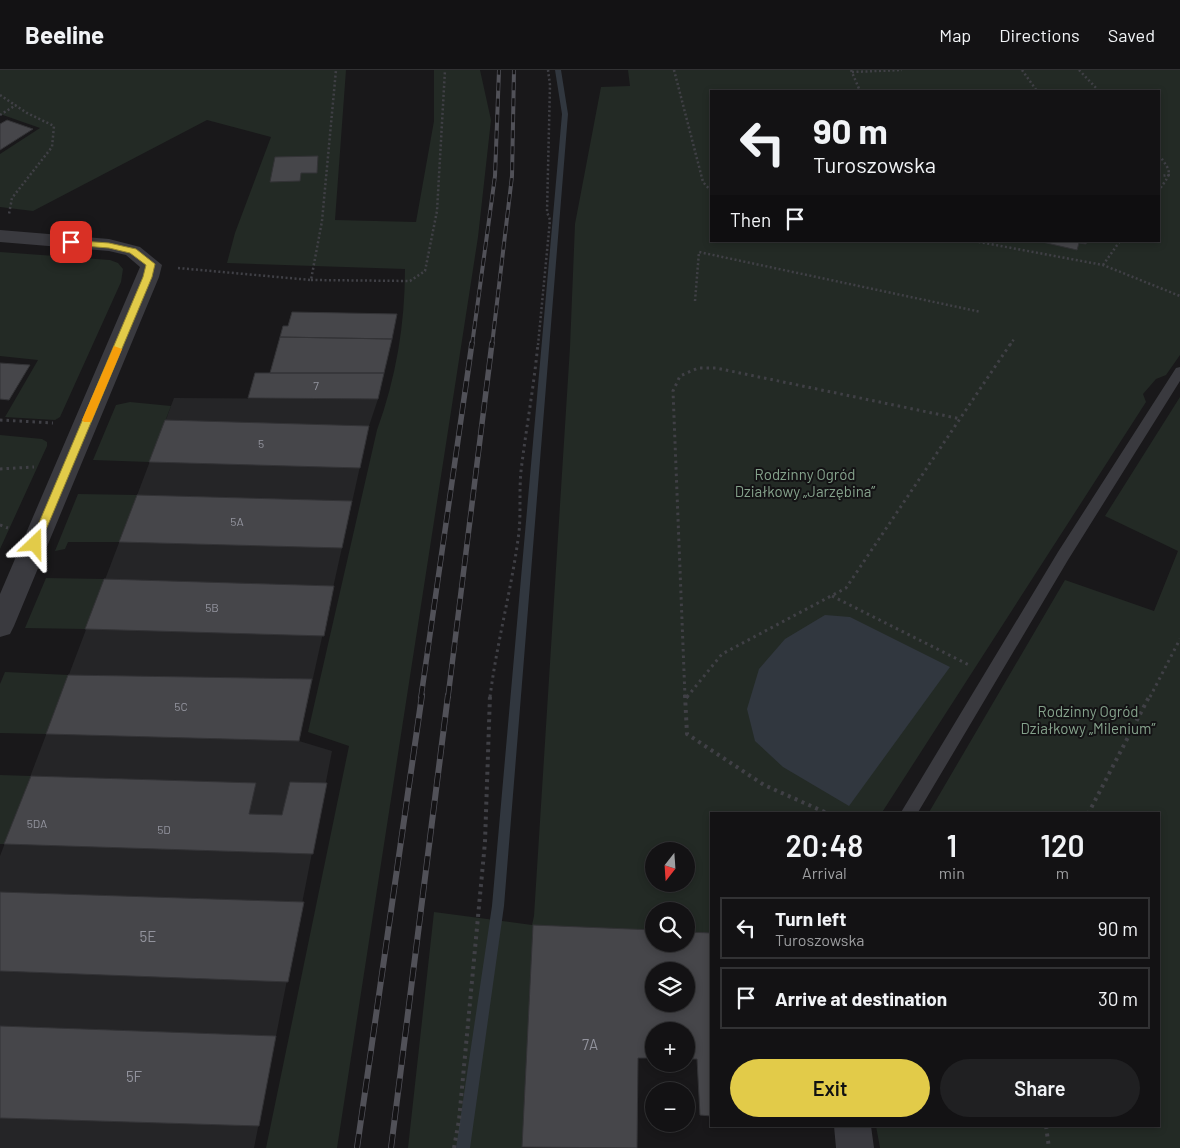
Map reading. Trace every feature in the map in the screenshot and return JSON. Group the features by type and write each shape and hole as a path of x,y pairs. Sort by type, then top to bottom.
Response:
{"street":[{"path":"0,626 148,277 150,264 133,251 109,245 2,236"},
{"path":"852,1127 855,1148"}],"lane":[{"path":"909,812 1063,556 1180,371"}],"path":[{"path":"311,280 322,221 336,70"},
{"path":"150,264 215,273 311,280 410,281 425,271 437,211 444,70"},
{"path":"454,1148 459,1120 485,842 489,704 496,652 508,600 519,531 521,473 532,402 550,220 548,212 547,145 550,85 548,70"},
{"path":"674,70 703,182 710,190"},
{"path":"860,90 852,71 902,70"},
{"path":"1022,70 1036,90"},
{"path":"1079,70 1098,90"},
{"path":"0,95 54,126 52,147 12,198 2,236"},
{"path":"0,115 16,104"},
{"path":"1160,156 1168,165 1170,175 1160,189"},
{"path":"1160,176 1170,175"},
{"path":"1103,265 1119,242"},
{"path":"991,243 1103,265 1180,296"},
{"path":"695,301 699,252 981,312"},
{"path":"686,699 722,654 846,588 1014,339"},
{"path":"825,812 764,785 687,734 674,392 680,376 698,368 716,368 961,419"},
{"path":"0,420 61,424"},
{"path":"0,469 42,466"},
{"path":"831,596 992,676"},
{"path":"1089,812 1180,639"},
{"path":"1046,1127 1049,1148"}],"shaded area":[{"path":"174,398 378,399 369,426 299,741 332,751 254,1148 0,1148 0,856"},
{"path":"825,615 850,617 950,667 849,806 783,767 755,741 747,709 759,669 785,639"}],"green space":[{"path":"0,70 346,70 335,220 416,222 434,121 434,70 480,70 491,120 478,237 337,1148 266,1148 349,746 308,732 377,430 394,371 401,330 405,269 227,263 235,233 271,137 207,120 33,211 0,207 0,154 40,128 0,114"},
{"name":"Rodzinny Ogród Działkowy „Jarzębina”","path":"628,70 1180,70 1180,355 1166,375 1156,379 1143,394 1146,402 882,812 710,812 710,933 695,932 695,902 645,902 645,930 533,925 522,1148 408,1148 434,912 532,925 534,916 570,347 575,224 601,87 630,86"},
{"path":"0,252 110,260 118,263 123,269 121,282 60,417 55,420 5,417 38,360 0,356"},
{"name":"Rodzinny Ogród Działkowy „Milenium”","path":"1180,397 1180,1148 880,1148 876,1127 1160,1127 1160,812 929,812 1065,580 1154,611 1178,551 1105,516"},
{"path":"130,402 171,406 149,462 93,460 116,405"},
{"path":"0,435 42,439 47,442 47,446 0,549"},
{"path":"78,494 137,495 119,542 68,542 65,549 55,551"},
{"path":"46,578 104,579 85,629 25,628"},
{"path":"5,672 68,675 46,734 0,733 0,684"},
{"path":"0,775 31,776 4,844 0,844"}],"building":[{"path":"7,120 33,129 0,150 0,124"},
{"path":"318,156 317,173 301,173 300,181 270,182 275,157"},
{"path":"1042,242 1087,242 1086,244 1079,243 1077,250"},
{"path":"292,312 397,314 392,339 280,337 283,326 288,326"},
{"path":"280,337 392,339 384,373 270,373"},
{"path":"0,363 30,365 9,400 0,399"},
{"path":"255,373 384,373 378,399 248,398"},
{"path":"165,420 369,426 360,468 149,462"},
{"path":"137,495 352,501 342,548 119,542"},
{"path":"104,579 334,586 324,636 85,629"},
{"path":"68,675 312,679 299,741 46,734"},
{"path":"31,776 256,783 249,814 282,815 290,782 327,783 313,854 4,844"},
{"path":"0,892 304,902 288,982 0,971"},
{"path":"533,925 645,930 645,952 695,952 695,932 710,933 710,1116 700,1115 697,1059 695,1059 695,1022 645,1022 645,1058 638,1058 637,1148 522,1147"},
{"path":"0,1026 276,1036 259,1126 0,1118"}],"waterway":[{"path":"463,1148 498,906 565,114 558,70"}],"railway":[{"path":"472,345 495,176 499,70"},
{"path":"492,345 512,176 514,70"},
{"path":"421,697 472,343"},
{"path":"448,697 492,343"},
{"path":"357,1148 422,695"},
{"path":"391,1148 448,695"}],"slow traffic":[{"path":"87,420 118,349"}],"route":[{"path":"35,544 148,277 150,264 133,251 109,245 71,242"}]}
